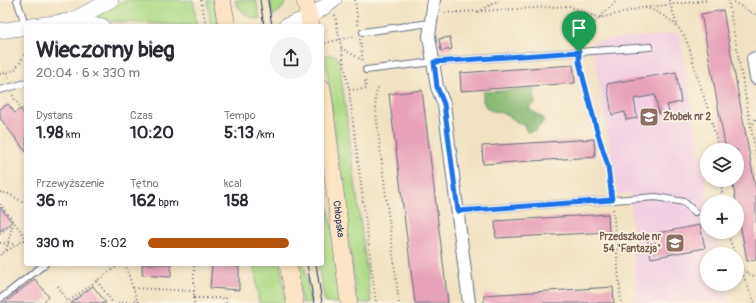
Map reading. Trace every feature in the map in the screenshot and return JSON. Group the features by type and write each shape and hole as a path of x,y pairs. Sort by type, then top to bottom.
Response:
{"main road":[{"path":"222,0 227,24"},
{"path":"305,0 311,21"},
{"name":"Chłopska","path":"324,104 349,303"},
{"path":"288,266 295,303"}],"street":[{"path":"71,21 111,0"},
{"path":"434,0 429,36 437,87 444,104 469,303"},
{"path":"296,24 311,21 334,6"},
{"path":"47,24 71,21 90,24"},
{"path":"0,31 24,27"},
{"path":"756,58 753,59 756,78"}],"lane":[{"path":"18,0 25,24"},
{"path":"359,32 430,23"},
{"path":"364,70 434,62 650,47"},
{"path":"0,90 24,84"},
{"path":"458,211 656,197 684,202 695,212"},
{"path":"0,299 42,266"}],"path":[{"path":"201,0 206,24"},
{"path":"349,90 366,89 355,0"},
{"path":"476,12 499,0"},
{"path":"616,0 600,18 590,26 585,34 579,52 579,62 608,166 621,303"},
{"path":"669,0 677,26 690,48 699,83 714,125 717,143"},
{"path":"440,14 569,6 600,18 641,8 709,0"},
{"path":"729,0 756,15"},
{"path":"729,0 756,155"},
{"path":"334,6 349,90 376,303"},
{"path":"641,8 652,9 671,20 677,26"},
{"path":"325,43 340,40 359,32"},
{"path":"341,48 362,60"},
{"path":"0,74 15,70 24,55"},
{"path":"378,88 375,98 377,122 399,303"},
{"path":"751,127 756,118"},
{"path":"0,192 9,194 24,203"},
{"path":"0,204 24,236"},
{"path":"0,233 14,223"},
{"path":"6,251 14,223"},
{"path":"0,255 24,239"},
{"path":"0,243 15,244"},
{"path":"58,286 67,303 117,266"},
{"path":"126,266 138,302"},
{"path":"194,266 194,303"},
{"path":"744,272 756,277"},
{"path":"744,279 755,303"},
{"path":"97,281 113,303"},
{"path":"133,288 194,291"},
{"path":"194,298 226,298 226,303"},
{"path":"118,303 142,303"}],"shaded area":[{"name":"Żłobek nr 2","path":"679,33 700,151 700,187 706,187 708,195 700,195 700,239 716,239 718,247 700,247 700,291 725,291 728,303 636,303 630,193 618,194 592,42"}],"green space":[{"path":"128,0 193,0 197,24 161,24 89,20 89,16"},
{"path":"207,0 214,0 218,24 211,24"},
{"path":"235,0 256,0 260,19 244,13"},
{"path":"270,0 287,0 282,9 273,16"},
{"path":"325,55 336,55 339,60 371,303 357,303"},
{"path":"534,89 535,104 531,105 529,109 544,119 538,128 530,132 527,132 524,125 507,115 487,109 483,101 483,92"},
{"path":"324,192 332,226 342,303 325,303 318,266 324,266"},
{"path":"254,266 280,266 286,303 259,303"},
{"path":"295,266 304,266 311,303 302,303"}],"building":[{"path":"723,10 756,191 756,260 747,261 743,239 744,195 735,195 733,187 744,187 744,143 725,143 701,14"},
{"path":"450,37 452,49 441,51 439,39"},
{"path":"573,65 575,83 461,91 460,73"},
{"path":"676,72 681,102 667,105 669,112 659,114 655,95 634,99 637,118 626,120 625,112 612,115 607,84"},
{"path":"422,90 448,303 415,303 389,94"},
{"path":"8,104 15,113 20,109 24,114 24,149 0,118 0,109"},
{"path":"594,139 595,157 483,164 482,146"},
{"path":"0,207 12,222 0,231"},
{"path":"608,214 609,232 496,238 495,221"},
{"path":"700,225 700,239 703,239 705,247 651,258 647,235"},
{"path":"142,266 171,266 171,277 142,275"},
{"path":"212,266 239,267 239,290 210,288"},
{"path":"35,279 49,297 42,303 4,303"},
{"path":"93,286 106,303 71,303"},
{"path":"613,287 614,303 484,303 484,295"}],"tram line":[{"path":"260,0 264,24"},
{"path":"268,0 272,24"},
{"path":"307,266 314,303"},
{"path":"316,266 322,303"}],"place":[{"name":"Żłobek nr 2","path":"649,117"},
{"name":"Przedszkole nr 54 \"Fantazja\"","path":"675,243"}],"route":[{"path":"579,52 579,62 608,166 612,200 458,211 444,104 437,87 434,62 579,52"}]}
